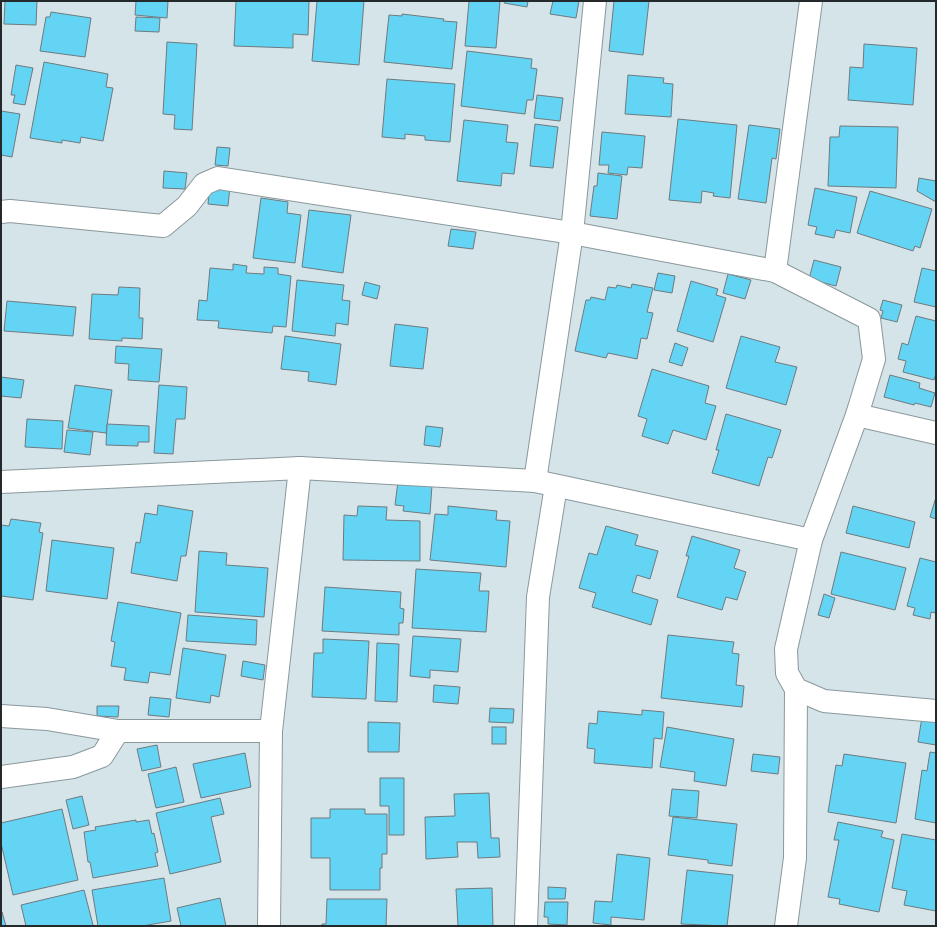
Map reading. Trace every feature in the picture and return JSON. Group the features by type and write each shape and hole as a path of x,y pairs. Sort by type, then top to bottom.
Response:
{"street":[{"path":"535,481 572,233 595,1"},
{"path":"775,271 811,1"},
{"path":"1,212 10,211 163,226 187,206 204,184 218,178 572,233 775,271 869,319 874,359 857,415 812,540 786,649 787,673 796,689 795,858 786,926"},
{"path":"857,415 936,433"},
{"path":"269,926 271,731 300,468"},
{"path":"1,482 300,468 535,481 812,540"},
{"path":"526,926 538,597 556,486"},
{"path":"796,689 824,701 936,711"},
{"path":"1,716 47,719 118,731 271,731"},
{"path":"1,777 73,767 102,756 118,731"}],"building":[{"path":"5,1 37,1 36,25 4,24"},
{"path":"136,1 168,1 167,18 135,15"},
{"path":"236,1 309,1 308,35 293,34 293,48 234,46"},
{"path":"317,1 364,1 359,65 312,61"},
{"path":"469,1 500,1 496,48 465,46"},
{"path":"505,1 528,1 527,7 504,3"},
{"path":"553,1 579,1 576,18 550,14"},
{"path":"614,1 649,1 643,55 609,51"},
{"path":"51,12 91,18 85,57 40,51 46,17 50,17"},
{"path":"402,14 457,22 452,69 384,62 389,15 402,16"},
{"path":"136,17 160,18 159,32 135,31"},
{"path":"167,42 197,44 192,130 174,129 175,115 163,114"},
{"path":"864,44 917,48 913,105 848,100 850,67 863,68"},
{"path":"467,51 532,59 531,68 537,69 533,100 527,100 525,114 461,106"},
{"path":"44,62 108,74 106,87 113,88 103,141 81,137 80,143 62,140 62,143 30,138"},
{"path":"16,65 33,68 25,105 13,103 15,95 11,95"},
{"path":"628,75 664,78 663,83 673,84 671,117 625,114"},
{"path":"387,79 455,84 450,142 425,140 425,136 405,134 405,139 382,137"},
{"path":"537,95 563,98 560,121 534,118"},
{"path":"1,111 20,114 12,157 1,155"},
{"path":"678,119 737,125 730,198 713,196 714,193 702,191 701,203 669,200"},
{"path":"464,120 508,125 506,142 518,143 514,174 502,173 501,186 457,181"},
{"path":"535,124 558,127 553,168 530,166"},
{"path":"749,125 780,129 776,159 772,158 766,203 738,199"},
{"path":"840,126 898,127 896,188 828,186 830,137 839,137"},
{"path":"602,132 645,136 642,168 628,167 627,175 608,173 609,165 599,165"},
{"path":"217,147 230,148 228,166 215,165"},
{"path":"164,171 187,173 185,189 163,188"},
{"path":"598,173 622,176 617,219 590,216 594,186 597,186"},
{"path":"919,178 936,181 936,202 917,191"},
{"path":"210,184 230,186 228,206 208,204"},
{"path":"815,188 857,197 850,233 836,230 834,238 815,234 817,227 808,225"},
{"path":"870,191 932,209 920,248 915,246 913,251 857,233"},
{"path":"261,198 288,202 287,213 301,215 295,263 253,258"},
{"path":"309,210 351,215 343,273 302,267"},
{"path":"451,229 476,232 473,249 448,246"},
{"path":"814,260 841,267 836,286 809,279"},
{"path":"233,264 247,266 246,273 264,274 264,267 278,268 278,274 291,276 286,327 273,326 272,333 218,328 219,321 197,320 199,300 207,301 210,268 233,270"},
{"path":"922,268 936,271 936,307 914,302"},
{"path":"658,273 675,276 672,293 654,290"},
{"path":"728,274 751,280 745,299 723,293"},
{"path":"297,280 344,285 342,300 350,301 348,325 336,323 335,336 292,331"},
{"path":"691,281 718,289 716,295 726,298 713,342 677,331"},
{"path":"365,282 380,286 377,299 362,295"},
{"path":"632,284 653,288 647,312 653,313 647,339 641,338 637,359 608,353 606,358 575,351 586,300 590,300 591,297 605,300 608,287 616,288 617,285 631,288"},
{"path":"119,287 140,288 139,318 143,318 142,339 122,338 122,341 89,339 92,294 118,295"},
{"path":"883,300 902,305 897,322 881,318 883,311 880,310"},
{"path":"7,301 76,307 73,336 4,331"},
{"path":"916,316 936,321 936,373 934,380 903,372 906,361 898,359 902,343 908,345"},
{"path":"395,324 428,328 423,369 390,366"},
{"path":"285,336 341,344 336,385 308,381 309,372 281,369"},
{"path":"741,336 780,347 775,362 797,367 786,405 726,388"},
{"path":"675,343 688,348 682,366 669,362"},
{"path":"116,346 162,349 159,382 128,380 129,364 115,363"},
{"path":"652,369 709,386 705,403 716,406 706,440 673,430 668,444 642,436 647,419 638,416"},
{"path":"890,375 920,383 919,388 935,393 931,407 915,403 914,405 884,397"},
{"path":"1,377 24,380 21,398 1,396"},
{"path":"75,385 112,390 106,433 68,428"},
{"path":"159,385 187,387 185,419 176,419 173,454 154,453"},
{"path":"726,414 781,430 772,458 768,457 759,486 712,473 719,450 716,450"},
{"path":"27,419 63,421 62,449 25,447"},
{"path":"107,424 149,426 149,442 138,442 138,446 106,445"},
{"path":"426,426 443,428 440,447 424,445"},
{"path":"67,430 93,432 90,455 64,452"},
{"path":"398,481 432,485 430,514 403,511 404,506 395,505"},
{"path":"936,497 936,519 930,517"},
{"path":"158,505 193,511 186,556 181,556 177,581 131,573 136,542 140,543 145,513 157,515"},
{"path":"358,506 387,507 386,520 420,521 420,561 343,560 344,515 357,516"},
{"path":"448,506 497,511 496,520 510,521 506,567 430,560 435,514 448,515"},
{"path":"853,506 915,522 909,548 846,533"},
{"path":"11,519 41,523 39,532 43,533 33,600 1,596 1,525 9,526"},
{"path":"606,526 638,535 635,545 658,551 650,579 637,575 632,592 658,600 651,625 592,607 596,593 579,588 589,553 597,555"},
{"path":"692,536 740,550 734,568 746,572 737,600 726,597 722,610 677,597 689,556 686,556"},
{"path":"52,540 114,548 107,599 46,591"},
{"path":"199,551 227,553 226,565 268,568 264,617 195,612"},
{"path":"841,552 906,568 895,610 831,594"},
{"path":"920,558 936,562 936,613 931,612 930,619 913,615 915,608 907,606"},
{"path":"416,569 481,573 479,591 489,591 486,632 412,628"},
{"path":"325,587 401,592 400,608 404,609 403,623 399,623 399,635 322,631"},
{"path":"824,594 835,598 829,618 818,615"},
{"path":"118,602 181,613 170,675 150,672 148,683 124,680 126,668 111,666 115,642 111,641"},
{"path":"188,615 257,620 256,645 186,641"},
{"path":"668,635 734,642 732,653 739,654 736,685 744,686 742,707 661,698"},
{"path":"413,636 461,639 458,672 430,670 430,678 410,676"},
{"path":"323,639 369,641 366,699 312,697 314,653 323,653"},
{"path":"377,643 399,644 397,702 375,701"},
{"path":"183,648 226,655 219,697 211,695 210,703 176,698"},
{"path":"243,661 265,665 263,680 241,676"},
{"path":"434,685 460,687 458,704 433,702"},
{"path":"150,697 171,699 169,717 148,715"},
{"path":"97,706 119,706 118,717 97,716"},
{"path":"490,708 514,709 513,723 489,722"},
{"path":"642,710 664,712 662,739 654,738 652,768 594,763 595,749 587,748 589,723 597,724 598,711 642,715"},
{"path":"922,717 936,720 936,745 918,742"},
{"path":"368,722 400,723 399,752 368,752"},
{"path":"492,727 506,727 506,744 492,744"},
{"path":"667,727 734,739 726,786 694,781 695,772 660,767"},
{"path":"157,745 161,767 142,771 137,749"},
{"path":"930,752 936,753 936,823 915,819 922,770 927,771"},
{"path":"245,753 251,787 201,798 193,764"},
{"path":"753,754 780,757 778,774 751,771"},
{"path":"844,754 906,763 896,823 828,812 836,765 842,766"},
{"path":"176,767 184,802 156,808 148,774"},
{"path":"380,778 404,778 404,835 389,835 389,806 380,806"},
{"path":"672,789 699,791 697,818 669,816"},
{"path":"489,793 491,838 499,838 500,857 478,858 477,842 457,842 458,857 426,859 425,817 455,816 454,794"},
{"path":"82,796 89,825 73,829 66,800"},
{"path":"220,798 224,814 211,817 221,862 170,874 156,813"},
{"path":"62,809 78,880 13,895 1,843 1,823"},
{"path":"330,809 365,809 365,814 387,814 387,854 382,854 382,868 380,868 380,890 330,890 330,858 311,858 311,818 330,818"},
{"path":"673,817 737,824 732,866 708,863 708,860 668,855"},
{"path":"136,820 136,822 149,820 152,834 154,833 158,852 155,853 158,866 93,878 90,862 88,862 84,832 96,830 95,827"},
{"path":"838,822 883,831 881,837 894,840 879,912 839,904 840,899 828,897 839,840 834,840"},
{"path":"902,834 936,840 936,911 904,905 907,891 892,888"},
{"path":"617,854 650,858 644,920 611,917 611,925 593,923 595,901 612,902"},
{"path":"687,870 733,875 727,926 681,924"},
{"path":"164,878 171,921 142,926 98,926 92,890"},
{"path":"548,887 566,888 565,899 548,899"},
{"path":"492,888 493,926 458,926 456,889"},
{"path":"84,890 93,925 26,926 21,905"},
{"path":"220,898 226,926 181,926 177,908"},
{"path":"327,899 387,899 386,926 322,926 322,924 326,924"},
{"path":"545,902 568,902 567,925 548,924 548,917 544,917"},
{"path":"2,912 6,926 1,926"}]}
